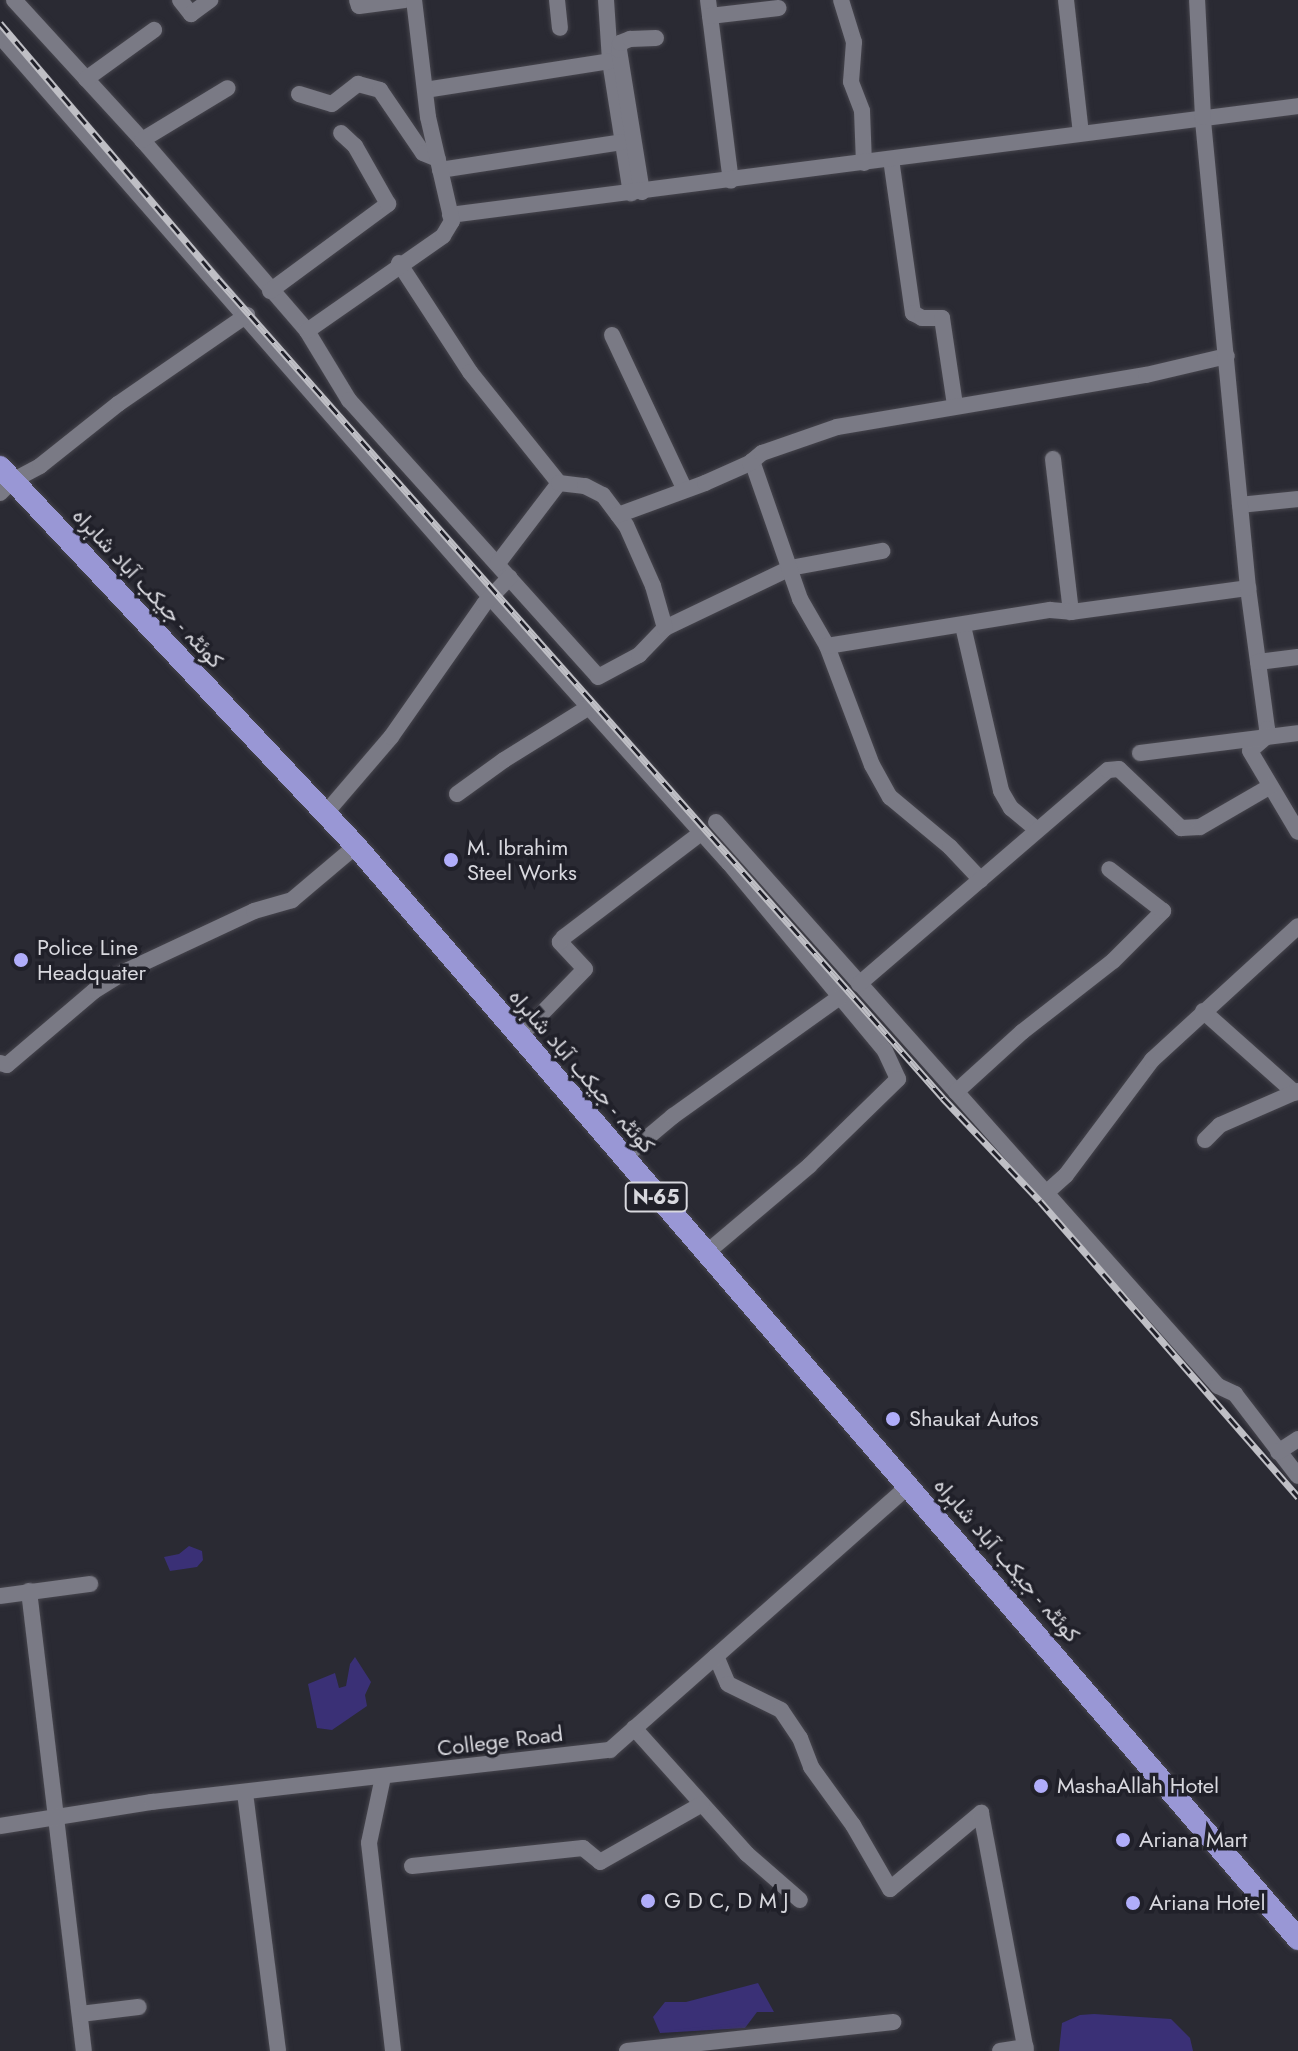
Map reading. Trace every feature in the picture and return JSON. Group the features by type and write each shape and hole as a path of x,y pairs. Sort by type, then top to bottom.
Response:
{"highway":[{"name":"کوئٹہ - جیکب آباد شاہراہ","path":"4,480 356,846 518,1038 1298,1939"}],"street":[{"path":"14,0 142,140 307,331 349,400 598,677 639,655 665,628 790,568 882,551"},
{"path":"180,0 191,14 210,0"},
{"path":"357,0 359,6 405,0"},
{"path":"307,331 399,263 443,236 452,221 425,90 414,0"},
{"path":"557,0 560,28"},
{"path":"606,0 610,61 622,142 637,192"},
{"path":"841,0 854,42 851,82 862,111 864,163"},
{"path":"1066,0 1081,133"},
{"path":"1197,0 1203,117 1248,588 1266,737"},
{"path":"731,181 709,8 779,8"},
{"path":"86,79 154,30"},
{"path":"0,36 247,315 491,598 701,833 885,1051 898,1079 809,1166 706,1253"},
{"path":"637,192 619,50 620,43 630,39 656,38"},
{"path":"425,90 610,61"},
{"path":"299,94 332,104 358,84 380,90 423,153 439,164 622,142"},
{"path":"142,140 228,88"},
{"path":"450,215 1298,106"},
{"path":"270,291 388,204 355,146 341,133"},
{"path":"891,159 913,313 922,318 942,318 955,405"},
{"path":"399,263 470,372 559,483 585,486 603,495 618,515 653,586 665,628"},
{"path":"4,480 40,466 118,404 247,315"},
{"path":"612,335 685,490"},
{"path":"618,515 685,490 752,461 762,453 837,427 1146,375 1227,356"},
{"path":"1053,459 1071,612"},
{"path":"752,461 800,599 827,646 872,765 890,797 950,847 981,880"},
{"path":"498,563 559,483"},
{"path":"1240,505 1298,499"},
{"path":"325,814 391,737 491,598 510,577"},
{"path":"827,646 1050,610 1071,612 1248,588"},
{"path":"963,626 1001,791 1011,808 1037,830"},
{"path":"1258,662 1298,657"},
{"path":"457,794 504,760 589,707"},
{"path":"1140,753 1298,733"},
{"path":"1266,737 1250,751 1298,832"},
{"path":"859,984 1108,770 1119,769 1181,828 1200,827 1269,787"},
{"path":"716,822 1218,1386 1235,1394 1298,1476"},
{"path":"518,1038 585,969 560,942 564,937 701,833"},
{"path":"0,1063 7,1065 94,991 126,971 254,911 292,900 356,846"},
{"path":"956,1092 1022,1032 1113,961 1163,911 1109,869"},
{"path":"1046,1193 1066,1175 1152,1060 1298,926"},
{"path":"623,1158 673,1116 840,997"},
{"path":"1203,1011 1297,1092 1220,1125 1205,1140"},
{"path":"1278,1452 1298,1439"},
{"name":"College Road","path":"0,1826 57,1814 610,1750 908,1486"},
{"path":"0,1596 90,1584"},
{"path":"29,1591 84,2051"},
{"path":"716,1656 728,1684 781,1710 800,1738 811,1767 853,1825 890,1889 981,1813 1026,2049 1000,2051"},
{"path":"634,1728 747,1854 800,1900"},
{"path":"383,1777 369,1843 393,2051"},
{"path":"245,1793 278,2051"},
{"path":"412,1866 583,1848 600,1862 702,1804"},
{"path":"80,2014 139,2007"},
{"path":"627,2051 893,2022"}],"shaded area":[{"path":"189,1546 202,1551 203,1560 197,1567 170,1571 164,1557 179,1554"},
{"path":"355,1657 371,1682 365,1695 367,1706 332,1730 317,1728 308,1684 335,1673 339,1688 346,1686 350,1664"},
{"path":"758,1983 774,2012 757,2012 745,2028 660,2033 653,2017 665,2002 686,2002"},
{"path":"1080,2015 1171,2019 1190,2038 1193,2051 1059,2051 1062,2023"}],"railway":[{"path":"0,23 218,279 943,1098 1040,1201 1298,1497"}],"place":[{"name":"M. Ibrahim Steel Works","path":"451,860"},
{"name":"Police Line Headquater","path":"21,960"},
{"name":"Shaukat Autos","path":"893,1419"},
{"name":"MashaAllah Hotel","path":"1041,1786"},
{"name":"Ariana Mart","path":"1123,1840"},
{"name":"G D C, D M J","path":"648,1901"},
{"name":"Ariana Hotel","path":"1133,1903"}]}
